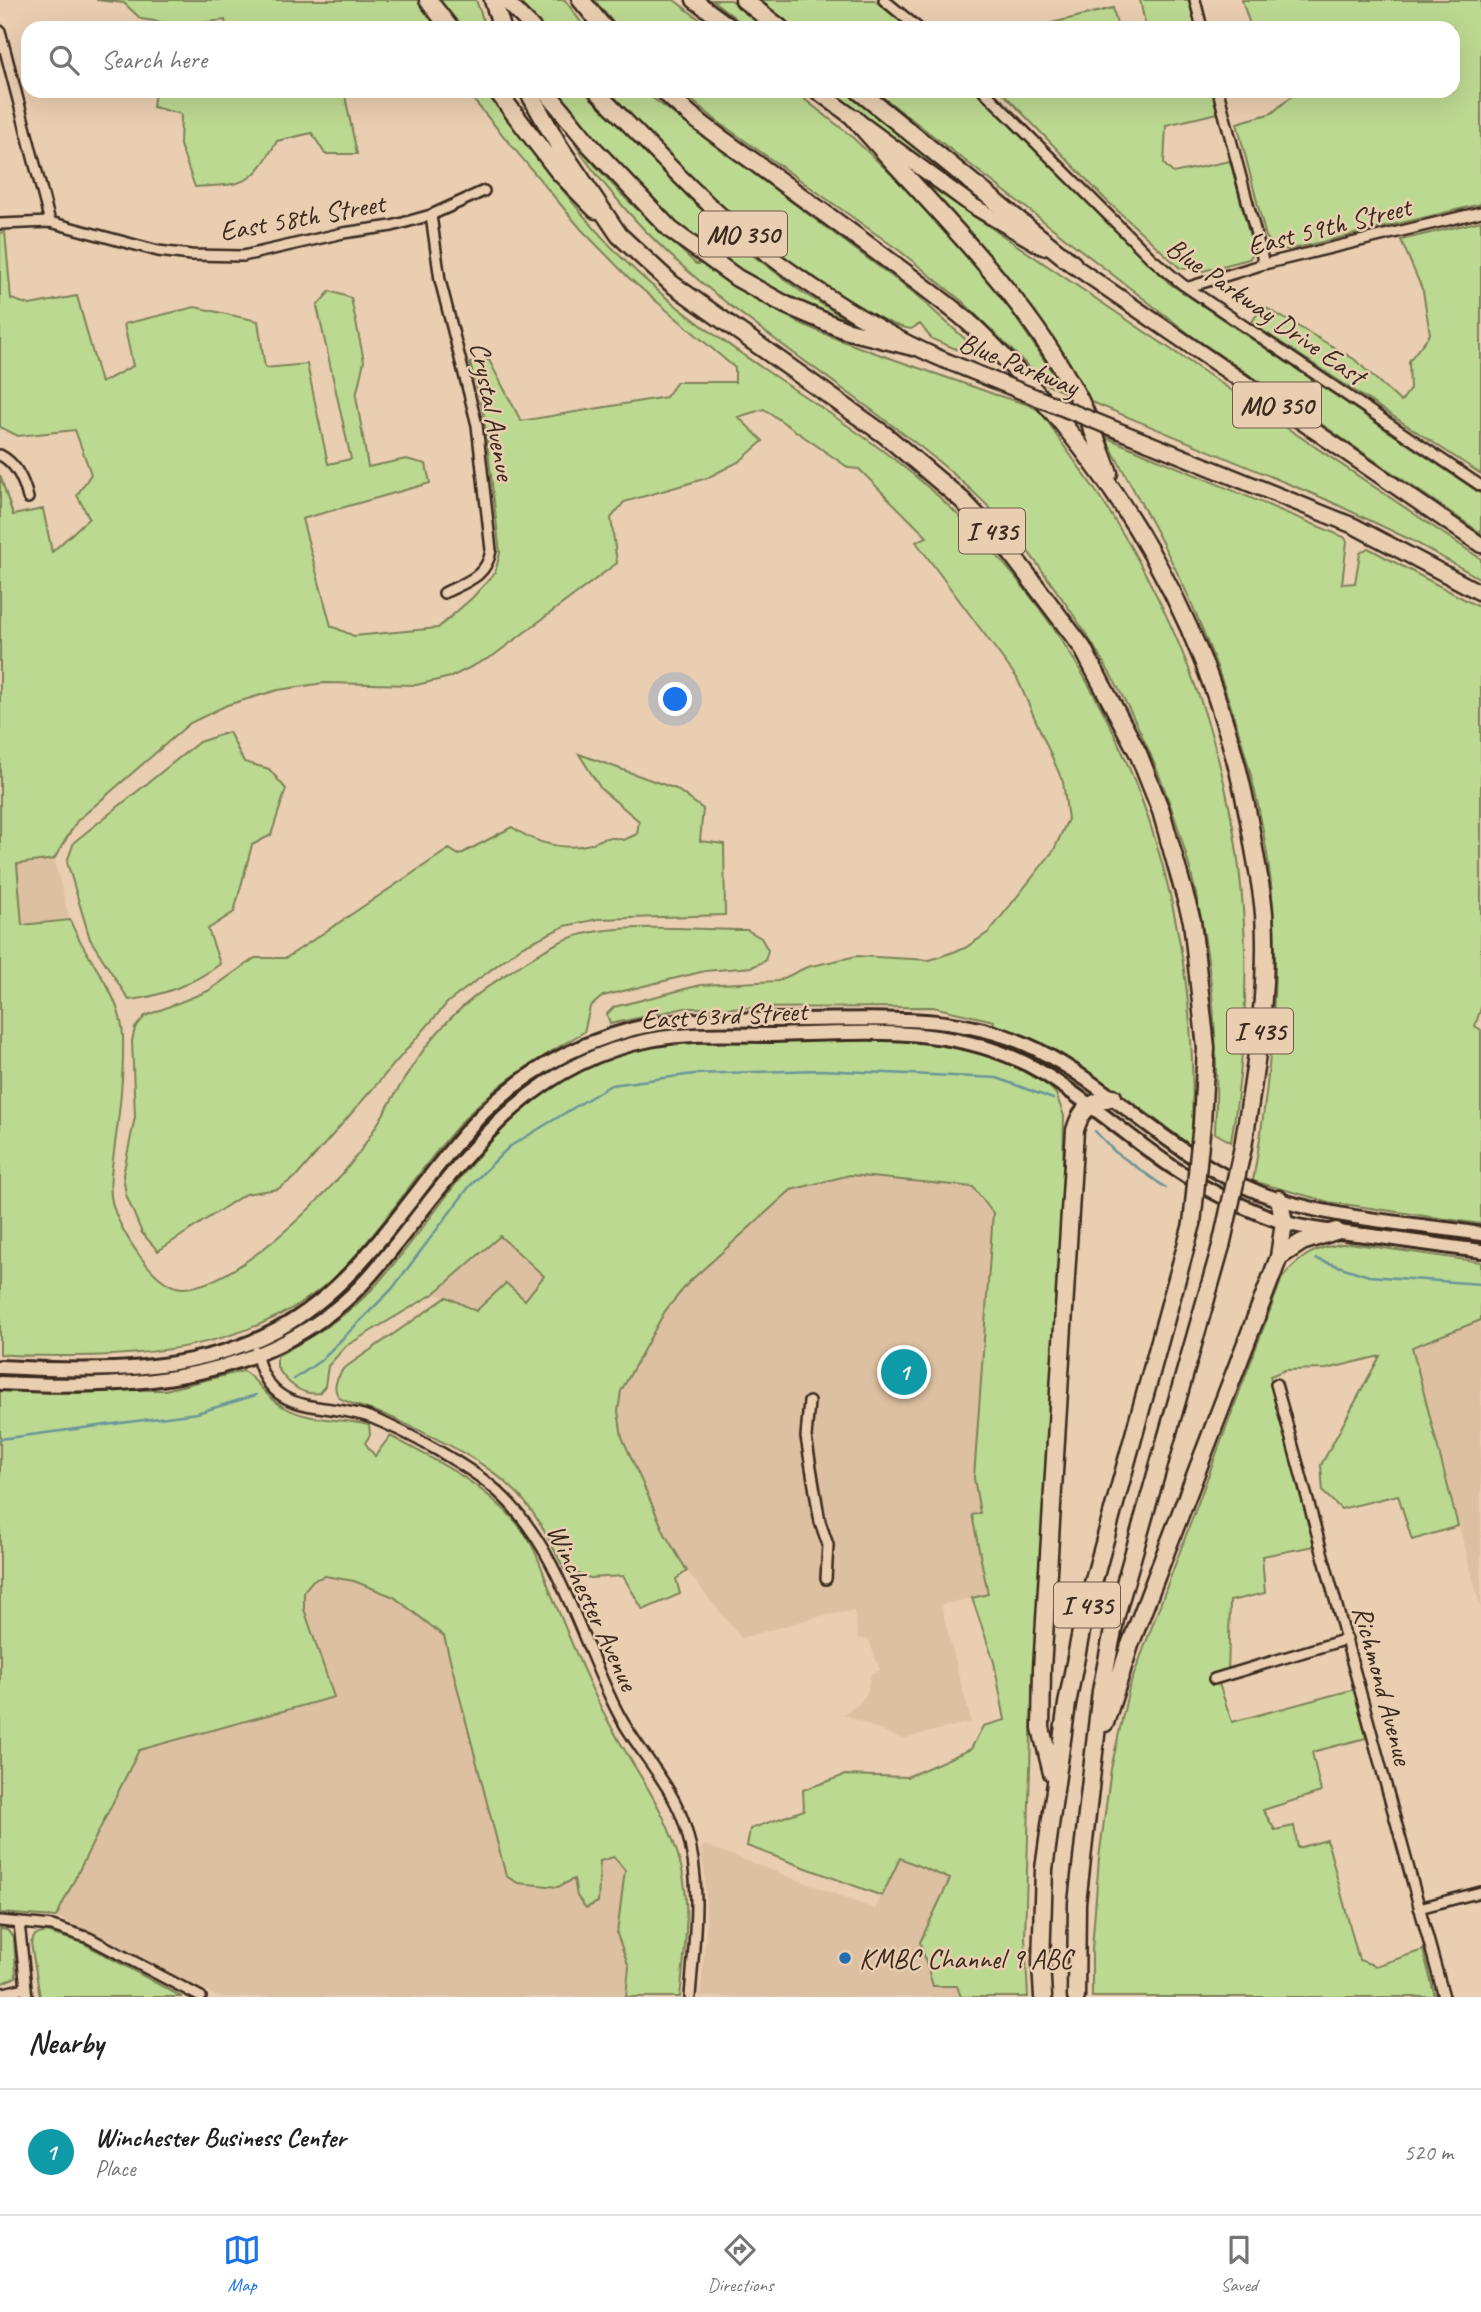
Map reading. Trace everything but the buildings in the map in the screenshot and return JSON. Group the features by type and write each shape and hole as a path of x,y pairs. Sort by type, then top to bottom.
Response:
{"highway":[{"path":"428,0 444,21"},
{"path":"493,0 500,21"},
{"path":"505,0 526,21"},
{"path":"581,0 598,21"},
{"path":"694,0 722,21"},
{"path":"744,0 771,21"},
{"path":"502,98 558,171 619,235"},
{"name":"I 435","path":"532,98 559,146 619,235 672,284 885,435 961,500 1004,544 1082,647 1138,753 1161,811 1192,921 1206,1048 1192,1224 1084,1616 1055,1783 1044,1869 1041,1964 1043,1997"},
{"path":"552,98 589,144 671,230 737,278 786,305 845,330 913,347"},
{"name":"Blue Parkway","path":"603,98 753,243 843,306 913,347 1354,526 1481,593"},
{"name":"I 435","path":"672,98 709,130 962,316 1062,422 1121,501 1177,600 1211,679 1246,803 1264,915 1259,1043 1242,1147 1221,1246 1116,1615 1101,1691 1077,1903 1076,1997"},
{"name":"MO 350","path":"827,98 974,206 1073,264 1481,545"},
{"path":"868,98 1073,264"},
{"path":"854,118 907,181 968,242 1024,313 1077,395 1121,501"},
{"path":"1055,1783 1041,1728 1044,1601 1075,1130 1080,1114 1090,1104 1113,1097"},
{"path":"1094,1755 1130,1644 1279,1256 1284,1223 1279,1199"},
{"path":"1279,1256 1302,1242 1335,1231"}],"main road":[{"name":"East 63rd Street","path":"0,1367 62,1370 138,1368 197,1358 254,1340 313,1307 355,1270 472,1124 509,1090 554,1059 589,1042 636,1028 691,1020 954,1023 1002,1035 1039,1051 1113,1097 1195,1160 1279,1199 1337,1214 1481,1234"},
{"name":"East 63rd Street","path":"0,1383 70,1386 156,1380 206,1371 257,1357 309,1328 353,1294 460,1163 516,1104 563,1072 621,1047 682,1036 906,1032 961,1039 1007,1055 1044,1073 1090,1104 1185,1177 1284,1223 1481,1251"}],"street":[{"path":"884,0 910,21"},
{"path":"1195,0 1200,21"},
{"path":"0,30 50,222"},
{"name":"Blue Parkway Drive East","path":"991,98 1151,258 1214,308 1481,486"},
{"path":"1221,98 1264,264"},
{"name":"East 58th Street","path":"0,224 50,222 158,251 225,256 392,226 431,215 484,191"},
{"name":"East 59th Street","path":"1189,287 1264,264 1481,212"},
{"name":"Crystal Avenue","path":"431,215 440,281 477,425 491,550 489,564 480,575 444,593"},
{"path":"0,455 9,460 20,475 28,498"},
{"name":"Winchester Avenue","path":"254,1340 257,1357 268,1385 278,1394 299,1405 373,1419 428,1448 493,1487 531,1528 617,1711 658,1773 686,1829 696,1883 690,1997"},
{"name":"Richmond Avenue","path":"1276,1384 1444,1997"},
{"path":"809,1402 806,1437 820,1522 828,1545 826,1579"},
{"path":"1214,1679 1347,1639"},
{"path":"1419,1908 1481,1892"},
{"path":"0,1921 52,1926 89,1938 201,1997"},
{"path":"0,1994 26,1993 19,1923"}],"shaded area":[{"path":"54,859 70,920 22,926 17,864"},
{"path":"850,1175 973,1187 993,1213 974,1478 980,1514 972,1516 988,1594 941,1605 971,1722 901,1739 843,1714 858,1705 867,1693 871,1674 880,1670 869,1640 858,1638 854,1611 820,1616 741,1638 687,1571 665,1534 622,1437 618,1411 621,1392 665,1311 689,1282 791,1190"},
{"path":"500,1236 544,1276 524,1301 506,1283 476,1311 435,1293"},
{"path":"1481,1320 1481,1609 1412,1346"},
{"path":"325,1576 354,1581 394,1597 444,1636 507,1876 518,1883 558,1887 575,1878 598,1902 600,1860 613,1857 625,1870 617,1934 629,1967 626,1997 217,1997 102,1937 56,1917 139,1750 334,1697 304,1609 303,1591 313,1580"},
{"path":"705,1845 875,1909 900,1858 950,1879 920,1943 958,1986 961,1997 700,1997 706,1929 705,1875 701,1849"}],"green space":[{"path":"96,0 420,0 436,21 154,21 141,19 124,3"},
{"path":"436,0 476,0 484,21 452,21"},
{"path":"508,0 565,0 580,21 516,21"},
{"path":"594,0 674,0 702,21 612,21"},
{"path":"712,0 731,0 758,21 739,21"},
{"path":"760,0 874,0 900,21 786,21"},
{"path":"1140,0 1189,0 1194,21 1144,21"},
{"path":"1242,0 1481,0 1481,204 1288,250 1274,246 1266,237 1237,123 1272,113 1290,98 1460,98 1460,21 1249,21"},
{"path":"1113,8 1116,21 1060,21"},
{"path":"154,98 345,98 357,154 325,154 312,133 277,141 261,167 246,180 226,185 195,187 180,145 181,114 153,107"},
{"path":"472,98 494,98 586,219 651,285 713,334 875,445 954,511 1022,585 1078,666 1123,754 1157,847 1180,944 1191,1044 1191,1146 1097,1077 1047,1048 993,1025 994,1021 933,1007 685,1008 610,1024 607,1014 614,1007 701,985 778,981 807,967 857,956 930,960 965,948 989,932 1054,850 1068,819 1063,782 1017,678 916,542 927,537 859,469 849,468 764,409 738,417 763,441 740,461 707,478 624,502 611,518 617,563 493,656 451,677 416,685 324,683 278,690 227,705 190,723 77,821 54,859 17,864 22,925 70,920 116,1005 121,1020 123,1050 120,1104 110,1183 111,1198 123,1229 140,1256 161,1279 183,1288 204,1284 228,1272 254,1256 304,1214 358,1154 416,1060 449,1020 482,991 549,947 586,933 630,928 747,930 761,938 768,950 765,961 752,967 705,971 603,996 590,1007 584,1032 523,1069 468,1115 438,1149 355,1256 326,1284 294,1307 259,1325 222,1338 143,1353 24,1356 0,1354 0,475 13,515 43,509 52,552 89,518 77,495 91,474 75,430 18,436 0,427 0,233 5,232 11,299 30,305 77,296 101,383 133,366 124,324 195,307 258,321 265,368 307,364 328,464 351,459 317,306 330,291 351,298 364,361 356,396 368,467 406,459 426,464 430,483 302,519 331,626 354,636 438,628 495,573 500,553 484,416 470,363 489,360 521,421 666,397 677,382 735,382 735,368 629,278 581,229"},
{"path":"559,98 594,98 711,218 751,254 803,293 868,332 770,288 715,254 674,221"},
{"path":"616,98 652,98 914,293 994,365 932,339 920,324 911,329 897,325 822,285 724,209"},
{"path":"689,98 803,98 850,135 934,215 988,276 1066,393 1047,385 963,302 900,251 717,121"},
{"path":"840,98 856,98 1028,233 945,177"},
{"path":"884,98 983,98 1169,283 1481,494 1481,533 1192,336"},
{"path":"1008,98 1215,98 1218,113 1166,125 1164,164 1173,173 1230,161 1254,252 1249,259 1203,271 1180,268 1105,199"},
{"path":"574,142 622,195 696,264 701,264 765,304 832,337 1035,408 1047,421 1109,511 1151,585 1186,660 1212,737 1231,814 1242,894 1245,975 1242,1057 1231,1142 1215,1133 1216,1061 1212,991 1202,922 1186,855 1165,790 1138,727 1105,665 1066,604 1021,542 975,493 911,439 750,321 691,274 636,221 591,168"},
{"path":"916,177 1481,559 1481,579 1413,541 1325,499 1087,400"},
{"path":"1481,221 1481,474 1251,323 1263,306 1354,359 1401,402 1410,389 1409,361 1430,334 1423,291 1401,240"},
{"path":"1105,437 1344,537 1347,541 1342,584 1355,583 1360,553 1368,548 1481,608 1481,1008 1475,1026 1481,1030 1481,1224 1329,1202 1253,1181 1269,1068 1275,983 1274,913 1263,830 1232,709 1193,606 1170,557"},
{"path":"229,732 244,762 269,769 286,789 271,835 252,845 234,912 208,929 220,964 177,988 129,1000 90,939 67,862 74,842 199,742"},
{"path":"579,754 676,789 703,809 700,841 724,844 725,915 598,919 565,926 521,947 448,1002 297,1176 278,1189 245,1194 158,1251 142,1233 126,1195 123,1175 135,1117 132,1041 135,1028 145,1016 208,991 255,958 286,958 449,849 459,855 512,827 536,840 572,847 588,845 605,838 624,840 637,834 639,821 601,789"},
{"path":"926,1040 965,1045 1043,1079 1056,1094 1064,1116 1062,1217 1033,1668 1025,1937 1028,1997 961,1997 957,1986 933,1986 920,1942 950,1879 900,1858 882,1896 747,1846 750,1829 804,1810 803,1790 845,1775 907,1777 971,1749 983,1726 1005,1720 994,1662 972,1598 988,1594 972,1515 980,1513 974,1478 993,1213 973,1187 850,1175 791,1190 689,1282 665,1311 621,1391 618,1411 622,1437 665,1534 687,1571 676,1579 680,1594 643,1610 623,1576 590,1578 564,1569 544,1530 526,1503 492,1471 428,1434 343,1400 336,1391 337,1380 343,1369 447,1297 476,1311 506,1283 525,1300 544,1276 500,1236 435,1293 346,1346 328,1366 325,1386 319,1393 306,1392 295,1387 277,1367 277,1356 330,1325 376,1285 486,1147 516,1117 549,1090 587,1068 633,1051 670,1044 709,1041"},
{"path":"1349,1243 1481,1262 1481,1320 1412,1347 1458,1526 1412,1540 1398,1495 1341,1509 1323,1492 1321,1465 1380,1356 1327,1369 1285,1370 1270,1376 1315,1546 1262,1556 1265,1593 1230,1601 1228,1675 1217,1678 1232,1722 1355,1689 1366,1738 1312,1752 1321,1792 1263,1810 1275,1830 1294,1826 1298,1848 1327,1840 1359,1960 1376,1966 1423,1950 1435,1997 1092,1997 1092,1949 1099,1858 1111,1769 1129,1688 1282,1278 1311,1253"},
{"path":"243,1371 278,1404 294,1412 369,1425 370,1435 365,1443 375,1456 390,1436 441,1464 488,1495 523,1531 539,1561 593,1691 659,1809 676,1848 686,1901 680,1997 626,1997 629,1967 617,1934 625,1870 614,1857 600,1861 598,1902 586,1908 577,1896 574,1879 558,1887 518,1883 506,1876 444,1636 394,1597 354,1581 325,1576 313,1580 304,1591 304,1609 334,1697 139,1750 56,1917 0,1913 0,1390 165,1390"},
{"path":"0,1929 7,1930 14,1938 16,1977 0,1984"},
{"path":"46,1932 83,1943 182,1997 40,1997 31,1943 35,1935"}],"waterway":[{"path":"294,1379 320,1361 392,1289 469,1187 509,1147 611,1085 694,1074 820,1070 997,1078 1053,1099"},
{"path":"1095,1131 1114,1151 1166,1188"},
{"path":"1316,1259 1369,1276 1481,1284"},
{"path":"0,1439 197,1413 256,1395"}],"place":[{"name":"Winchester Business Center","path":"904,1372"},
{"name":"KMBC Channel 9 ABC","path":"845,1958"}]}
